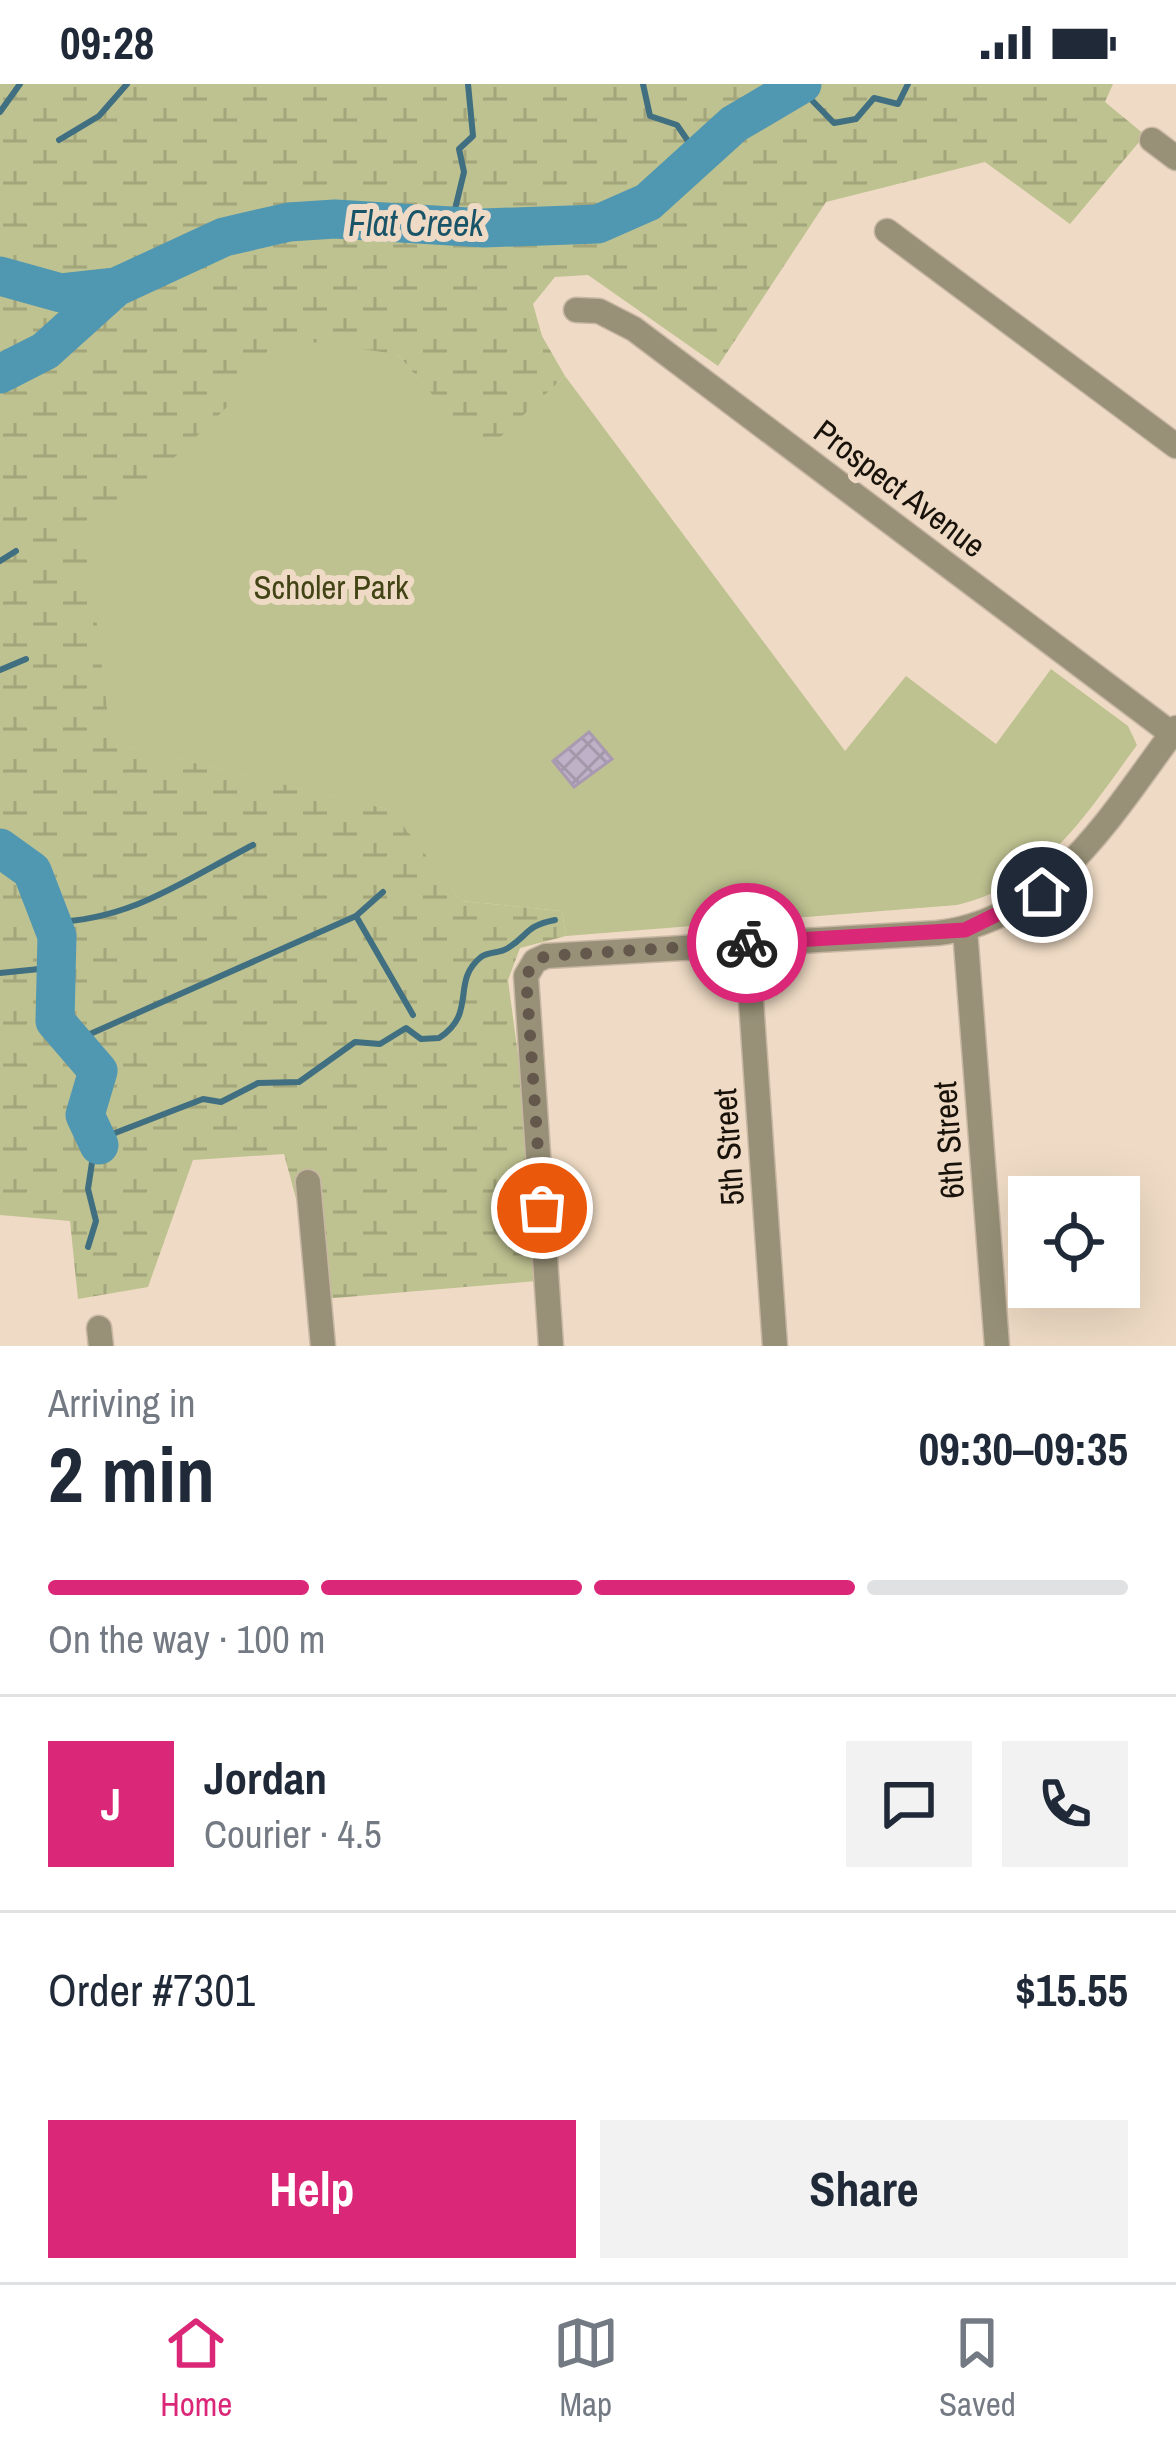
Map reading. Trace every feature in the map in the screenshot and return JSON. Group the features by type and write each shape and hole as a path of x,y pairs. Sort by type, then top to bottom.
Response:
{"street":[{"path":"1152,140 1176,158"},
{"path":"887,231 1176,446"},
{"name":"Prospect Avenue","path":"576,310 599,311 634,329 1174,733"},
{"path":"551,1346 526,976 531,966 546,956 965,930 1021,906 1067,868 1174,733"},
{"name":"6th Street","path":"965,930 998,1346"},
{"name":"5th Street","path":"747,943 775,1346"},
{"path":"308,1182 323,1346"}],"green space":[{"path":"0,84 1113,84 1105,102 1145,135 1070,224 985,162 826,202 718,366 588,275 555,277 533,304 542,336 565,376 483,454 397,354 112,743 392,810 461,901 562,911 566,936 520,948 508,980 548,1280 323,1299 284,1154 193,1160 148,1287 78,1299 70,1221 0,1215"},
{"name":"Scholer Park","path":"297,340 397,354 483,453 565,376 845,751 906,676 996,744 1051,669 1128,726 1137,745 1061,843 1039,864 988,895 957,905 566,936 562,911 461,901 391,810 111,743 87,541"}],"building":[{"path":"589,732 612,759 574,787 553,761"}],"waterway":[{"path":"0,112 20,84"},
{"path":"59,140 99,116 127,84"},
{"path":"451,226 464,172 459,149 473,136 468,84"},
{"path":"643,84 650,116 677,125 699,157"},
{"name":"Flat Creek","path":"0,276 61,293 116,287 224,237 289,222 335,219 484,228 598,224 648,202 734,124 802,84"},
{"path":"799,87 834,123 856,119 874,98 898,104 908,84"},
{"path":"0,374 45,351 116,287"},
{"path":"0,561 16,551"},
{"path":"0,670 26,659"},
{"path":"51,922 80,920 132,906 253,845"},
{"path":"0,848 32,871 57,936 55,1021 98,1071 85,1115 99,1145"},
{"path":"72,1042 356,916 383,892"},
{"path":"356,916 413,1015"},
{"path":"88,1247 96,1221 88,1189 93,1156 115,1133 203,1099 221,1102 258,1083 299,1082 355,1042 380,1044 406,1028 421,1039 439,1038 458,1018 467,977 481,957 505,950 532,928 555,920"},
{"path":"0,973 59,967"}],"way so far":[{"path":"542,1208 526,976 531,966 546,956 747,943"}],"route":[{"path":"747,943 965,930 1042,892"}]}
